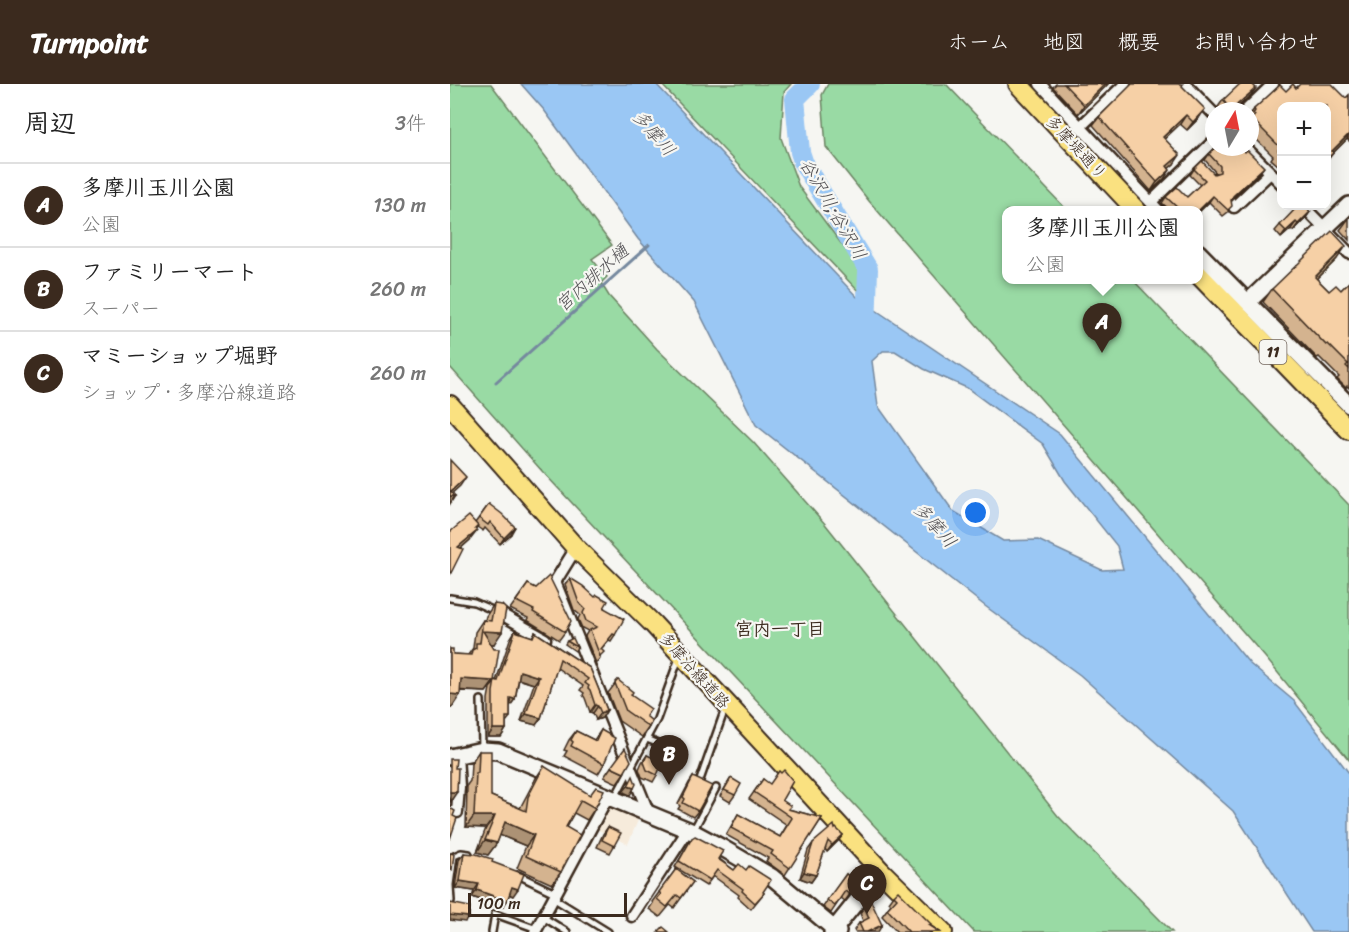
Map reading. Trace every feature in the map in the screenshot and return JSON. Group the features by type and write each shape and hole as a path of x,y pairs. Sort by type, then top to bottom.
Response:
{"main road":[{"name":"多摩堤通り","path":"1018,84 1144,206"},
{"name":"11","path":"1203,279 1349,430"},
{"name":"多摩沿線道路","path":"451,407 576,548 680,654 881,871 943,932"}],"street":[{"path":"1040,84 1080,127 1144,206 1205,150"},
{"path":"1080,127 1125,84"},
{"path":"1185,84 1205,105"},
{"path":"1254,102 1273,84"},
{"path":"1254,156 1277,180"},
{"path":"1234,207 1270,173"},
{"path":"1247,303 1349,205"},
{"path":"1307,210 1349,253"},
{"path":"1203,257 1348,403"},
{"path":"576,548 555,582 649,814"},
{"path":"501,614 553,644"},
{"path":"575,660 591,671"},
{"path":"450,812 457,812 459,787 453,756 482,750 498,751 690,831 766,873 835,931 881,871"},
{"path":"536,930 610,799"},
{"path":"632,916 690,831"}],"lane":[{"path":"1196,158 1204,167"},
{"path":"450,598 474,602 501,614"},
{"path":"610,799 657,719 680,654"},
{"path":"482,700 482,750"},
{"path":"699,783 726,705"},
{"path":"647,739 678,752"},
{"path":"690,831 716,788"},
{"path":"451,901 450,885 454,856 461,853 477,856"},
{"path":"516,874 554,895 608,932"},
{"path":"492,932 495,914 536,930"},
{"path":"543,917 567,932"},
{"path":"601,927 604,919"}],"shaded area":[{"path":"607,805 639,818 628,844 594,828"}],"green space":[{"path":"450,84 491,84 612,245 592,259 607,277 601,283 609,296 657,349 753,442 826,525 1058,816 1172,932 974,932 542,471 450,367"},
{"path":"661,84 791,84 784,92 781,138 799,187 860,269 863,290 860,293"},
{"path":"828,84 946,84 1063,206 1002,206 1002,284 1137,284 1349,505 1349,760 1265,657 869,201 826,147 822,95"}],"water":[{"name":"多摩川","path":"521,84 656,84 858,298 1060,434 1250,664 1294,701 1349,773 1349,932 1312,932 1233,811 1080,675 985,606 756,425 694,302 638,239 544,110","holes":["883,351 895,351 924,369 967,388 1043,444 1065,481 1117,546 1123,569 1102,570 1038,540 1003,541 953,511 878,406 872,361"]}],"building":[{"path":"1064,84 1105,84 1084,105"},
{"path":"1132,84 1183,84 1182,86 1205,109 1193,122 1186,115 1163,137 1180,155 1167,166 1170,170 1157,182 1099,117"},
{"path":"1240,84 1252,84 1256,88 1240,102 1225,102 1223,100"},
{"path":"1293,84 1296,88 1300,84 1332,84 1346,98 1349,95 1349,134 1332,151 1334,152 1331,155 1331,102 1277,102 1277,144 1259,126 1259,104 1280,85 1286,91"},
{"path":"1211,156 1253,156 1264,167 1233,196 1232,206 1228,210 1213,196 1203,206 1176,206 1166,197 1177,187 1187,197 1205,180 1194,169 1202,161 1214,174 1220,172 1220,166"},
{"path":"1294,210 1310,212 1298,224 1296,222 1286,231 1280,225"},
{"path":"1332,231 1346,246 1315,277 1329,291 1336,285 1341,290 1349,282 1349,369 1346,366 1348,364 1328,344 1326,345 1272,289"},
{"path":"450,460 466,477 451,491 455,496 450,496"},
{"path":"489,504 515,527 504,538 490,522 488,525 479,518"},
{"path":"469,516 478,526 475,529 477,531 458,547 463,549 450,575 450,532"},
{"path":"549,576 571,621 565,632 533,612 534,610 516,601 528,584 536,588"},
{"path":"570,578 595,597 597,595 608,601 604,608 624,619 615,635 613,634 601,649 604,652 600,656 590,630 597,627 586,621 583,613 585,609 579,603"},
{"path":"494,604 502,605 506,609 502,632 483,631 494,649 499,649 494,681 461,679 460,695 450,694 450,649 453,649 453,654 471,655 472,650 476,648 476,643 480,643 483,620 491,621"},
{"path":"515,631 533,637 535,632 590,668 607,710 601,713 595,705 589,686 585,683 588,679 560,659 541,718 526,714 539,677 520,671 515,699 510,698 510,717 506,717 506,729 493,729 495,680 498,681"},
{"path":"573,638 577,647 567,641"},
{"path":"618,680 633,692 631,695 651,709 646,716 652,721 649,727 626,711 615,683"},
{"path":"601,730 615,738 604,764 571,746 573,742 571,740 576,731 596,741"},
{"path":"625,748 631,761 624,773 611,767"},
{"path":"479,751 491,751 491,796 526,811 528,797 544,766 590,795 596,787 604,790 595,808 581,800 566,827 580,835 561,872 526,856 534,835 505,822 497,843 485,840 495,816 474,816"},
{"path":"647,755 663,762 657,775 647,770 644,762"},
{"path":"450,759 456,759 455,768 458,768 457,792 450,792"},
{"path":"784,770 793,781 782,800 791,806 788,809 822,818 790,868 771,854 773,851 731,828 738,814 780,837 792,818 754,792 763,779 770,784 779,771 781,773"},
{"path":"633,776 636,784 634,788 628,786"},
{"path":"693,777 712,786 698,811 683,803 685,799 683,797"},
{"path":"731,778 741,784 735,795 724,790"},
{"path":"450,808 455,811 453,816 457,818 450,839"},
{"path":"834,825 835,829 843,835 832,845 828,841 816,875 804,872 813,843"},
{"path":"608,827 621,833 614,846 602,840"},
{"path":"695,836 723,851 718,859 734,870 739,864 746,870 749,866 771,880 755,903 742,891 743,889 717,870 710,880 679,861"},
{"path":"450,853 454,854 452,870 450,869"},
{"path":"464,853 493,859 492,862 524,874 518,889 512,887 507,901 477,890 479,884 460,881"},
{"path":"676,869 693,882 681,898 677,895 667,907 657,899 661,894 659,892"},
{"path":"846,874 859,882 849,894 845,891 835,906 827,900"},
{"path":"898,891 931,924 929,925 940,932 909,932 887,909 897,898 894,895"},
{"path":"870,899 882,925 863,932 859,923 869,918 864,906"},
{"path":"450,903 470,907 469,917 450,915"},
{"path":"663,927 669,932 658,932"}],"waterway":[{"name":"谷沢川;谷沢川","path":"810,84 795,99 800,152 804,164 868,269 866,330"},
{"name":"宮内排水樋","path":"496,382 649,245"}],"place":[{"name":"多摩川玉川公園","path":"1102,353"},
{"name":"ファミリーマート","path":"669,785"},
{"name":"マミーショップ堀野","path":"867,914"}],"district":[{"name":"宮内一丁目","path":"780,629"}]}
